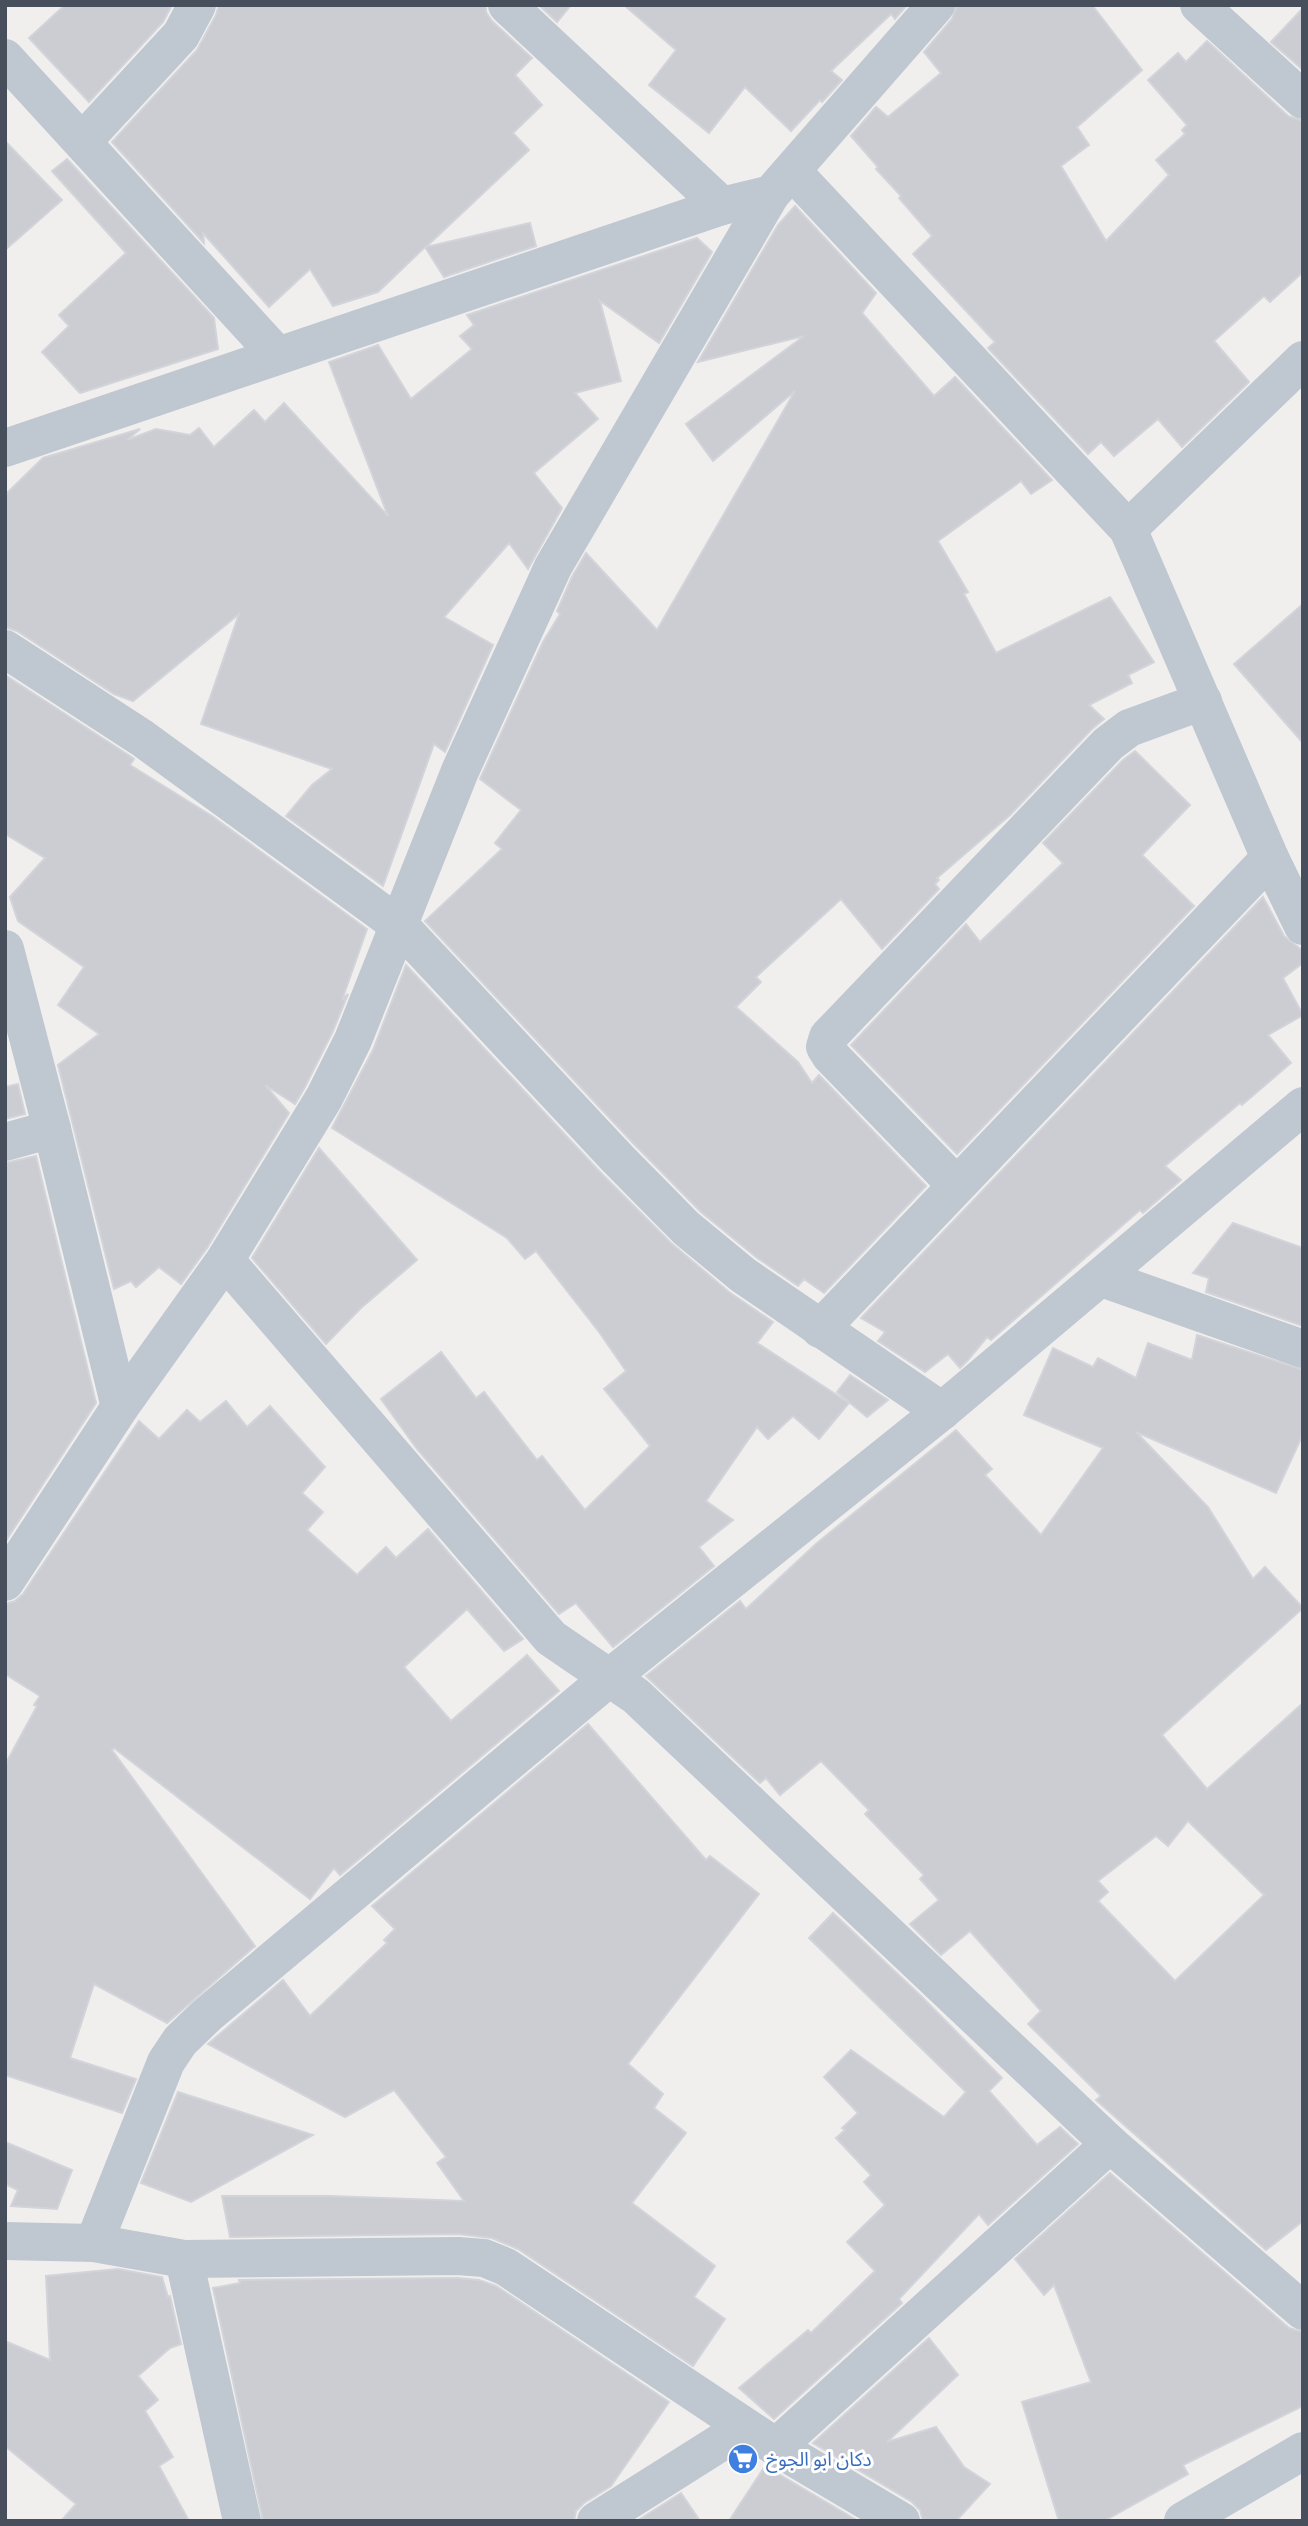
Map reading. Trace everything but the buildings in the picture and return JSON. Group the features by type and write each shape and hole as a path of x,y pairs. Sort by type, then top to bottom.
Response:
{"street":[{"path":"83,141 181,36 197,5"},
{"path":"507,5 722,206"},
{"path":"5,1581 120,1407 225,1260 324,1098 353,1040 460,771 553,567 781,182 936,5"},
{"path":"1199,5 1303,100"},
{"path":"5,58 277,355"},
{"path":"5,448 722,206 781,182"},
{"path":"781,182 1128,529 1270,858 1303,926"},
{"path":"1128,529 1303,360"},
{"path":"5,649 142,738 400,926 686,1228 743,1275 942,1411"},
{"path":"956,1185 830,1055 825,1047 828,1037 1108,744 1129,728 1203,701"},
{"path":"820,1329 1270,858"},
{"path":"5,949 120,1407"},
{"path":"94,2243 166,2063 180,2041 228,1997 609,1678 942,1411 1303,1106"},
{"path":"5,1142 52,1129"},
{"path":"225,1260 551,1638 636,1696 1110,2144 1303,2311"},
{"path":"1102,1278 1303,1349"},
{"path":"596,2521 760,2437 1110,2144"},
{"path":"5,2241 94,2243 184,2259 484,2258 506,2267 760,2437 901,2521"},
{"path":"184,2259 242,2521"},
{"path":"1183,2521 1303,2451"}],"place":[{"name":"دكان ابو الجوخ","path":"743,2459"}]}
